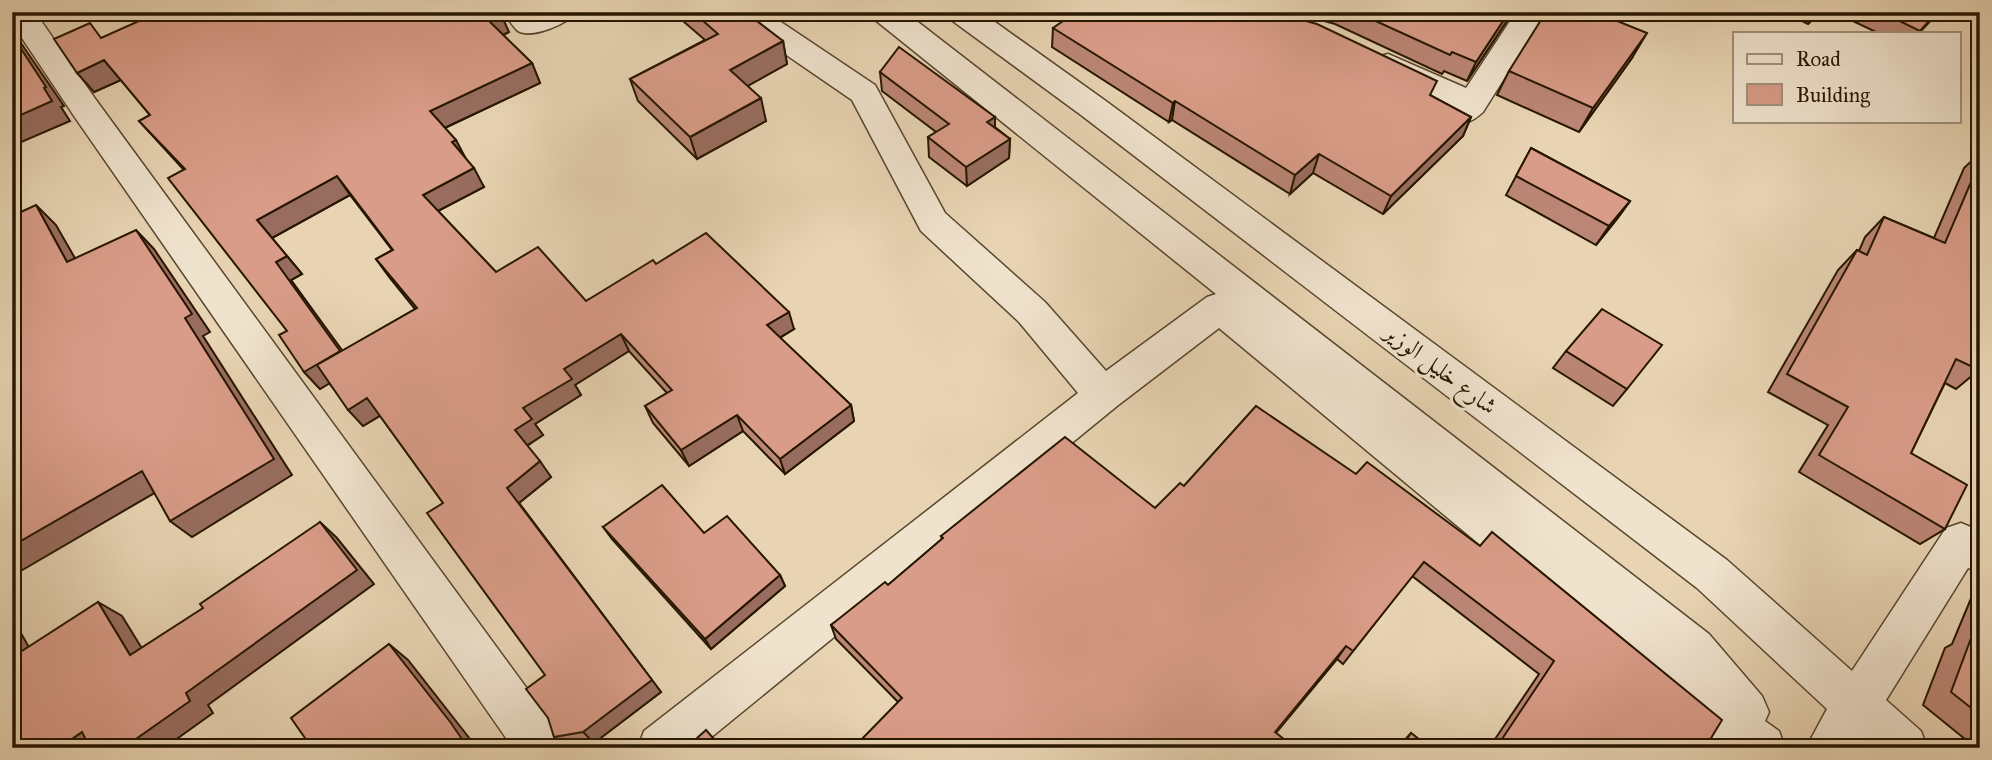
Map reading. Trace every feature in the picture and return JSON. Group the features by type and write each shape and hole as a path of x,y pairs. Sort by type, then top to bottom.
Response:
{"street":[{"path":"20,12 85,108 541,748"},
{"path":"519,12 529,24 561,12"},
{"path":"745,12 864,93 933,222 1032,312 1103,395"},
{"path":"885,12 1693,649 1776,748"},
{"name":"شارع خليل الوزير","path":"961,12 1103,115 1712,574 1904,748"},
{"path":"1360,51 1467,108 1531,12"},
{"path":"661,748 1103,395 1220,307 1762,748"},
{"path":"1829,748 1961,542 1980,553"}],"building":[{"path":"159,12 500,12 487,19 532,63 430,111 456,140 452,142 474,168 423,195 496,272 538,247 586,301 653,260 656,264 706,233 789,312 767,325 851,405 780,459 737,415 681,450 645,406 672,390 621,334 564,369 572,379 523,408 532,419 515,430 540,461 507,488 652,680 583,732 554,737 548,718 526,689 545,675 427,513 443,503 367,398 348,410 317,365 417,308 376,259 393,250 337,176 257,220 287,256 276,262 340,351 304,372 279,335 287,331 168,178 185,169 139,121 150,115 104,60 77,73 54,39 90,23 101,38"},
{"path":"693,12 745,12 783,41 730,70 761,98 690,137 630,79 718,34"},
{"path":"1076,12 1273,12 1317,24 1437,81 1430,95 1471,117 1391,196 1319,154 1295,175 1053,28"},
{"path":"1356,12 1509,12 1476,62 1452,52 1450,55"},
{"path":"1546,12 1595,12 1647,33 1593,108 1509,71"},
{"path":"1881,12 1937,12 1920,31"},
{"path":"12,35 46,87 44,88 52,101 12,119"},
{"path":"899,47 995,117 987,122 1010,139 966,167 928,137 949,124 880,72"},
{"path":"1531,148 1630,201 1609,226 1516,176"},
{"path":"1980,161 1980,369 1956,359 1911,453 1967,485 1945,529 1819,455 1848,407 1787,374 1857,250 1867,255 1884,217 1945,243"},
{"path":"36,205 67,262 136,230 192,314 185,318 274,459 170,521 142,471 12,546 12,316 16,314 12,306 12,216"},
{"path":"1602,309 1662,345 1627,389 1566,351"},
{"path":"1256,406 1356,474 1367,462 1480,546 1492,532 1722,720 1705,748 1496,748 1554,661 1424,562 1353,651 1346,646 1275,732 1295,748 853,748 902,698 831,625 885,582 888,585 943,538 941,536 1065,437 1155,508 1180,483 1184,486"},
{"path":"662,485 704,533 727,516 780,575 705,639 603,527"},
{"path":"320,522 357,570 186,693 190,701 123,748 90,748 82,732 59,748 12,748 12,652 14,656 98,602 130,655 203,608 200,604"},
{"path":"1980,632 1980,715 1951,692 1973,633 1978,636"},
{"path":"389,644 468,748 312,748 291,718"},
{"path":"706,730 722,748 686,748"},
{"path":"1411,733 1430,748 1401,748"}]}
